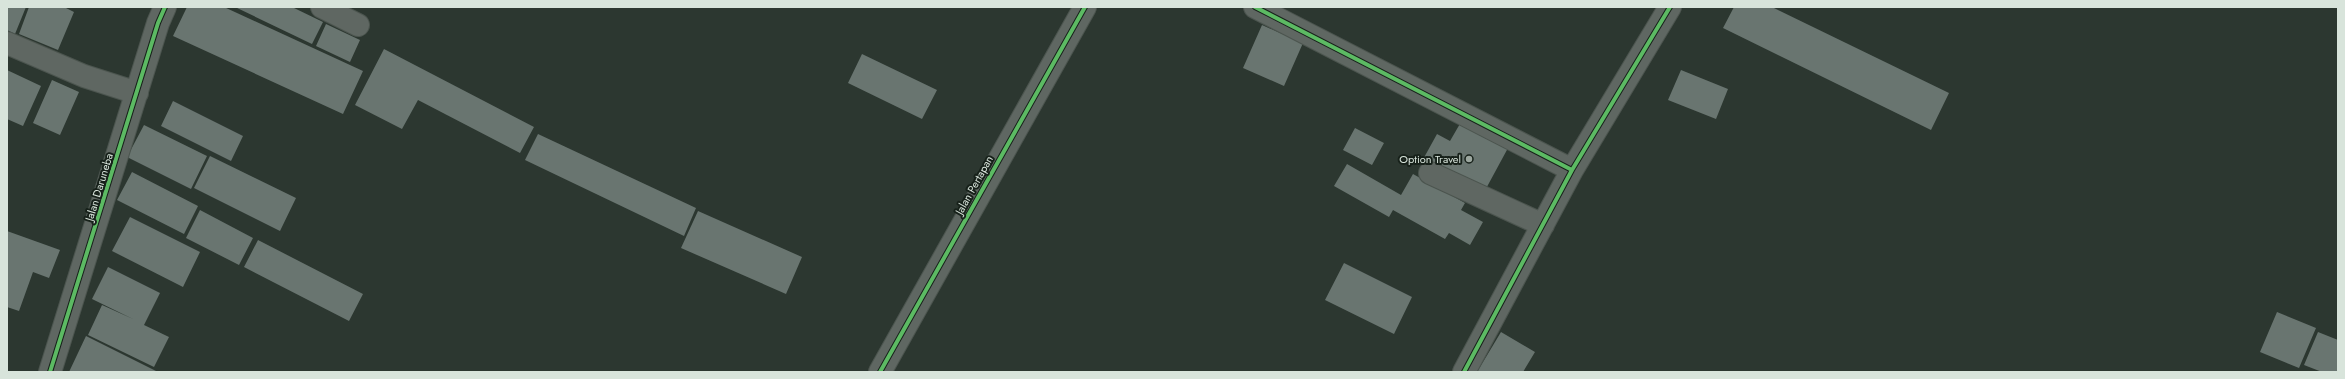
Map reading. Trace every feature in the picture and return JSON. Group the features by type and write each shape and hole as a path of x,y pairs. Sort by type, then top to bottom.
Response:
{"street":[{"name":"Jalan Daruneba","path":"50,372 129,90 165,7"},
{"path":"322,7 358,25"},
{"name":"Jalan Pertapan","path":"880,372 1084,7"},
{"path":"1255,7 1572,170"},
{"path":"1464,372 1525,255 1543,225 1572,170 1670,7"},
{"path":"7,43 84,76 129,90"},
{"path":"1430,173 1543,225"}],"building":[{"path":"7,7 26,7 15,34 7,30"},
{"path":"29,7 64,7 74,12 58,50 19,34"},
{"path":"187,7 224,7 363,71 343,114 173,36"},
{"path":"235,7 292,7 323,22 312,44"},
{"path":"1734,7 1772,7 1949,93 1931,130 1723,28"},
{"path":"326,24 360,40 350,62 316,46"},
{"path":"1262,25 1303,43 1284,86 1243,68"},
{"path":"384,49 534,127 520,153 418,100 402,129 355,105"},
{"path":"862,54 937,90 922,119 848,83"},
{"path":"7,70 41,86 23,126 7,119"},
{"path":"1681,70 1728,89 1716,119 1668,100"},
{"path":"52,80 79,92 60,135 33,123"},
{"path":"173,101 243,136 231,161 161,126"},
{"path":"1461,122 1508,148 1482,196 1421,163 1437,134 1450,141"},
{"path":"144,125 207,156 191,189 127,157"},
{"path":"1355,128 1384,143 1372,165 1343,150"},
{"path":"538,134 696,208 684,236 525,160"},
{"path":"210,156 296,198 280,231 194,188"},
{"path":"1347,164 1401,195 1413,174 1465,203 1461,210 1483,222 1470,245 1449,233 1445,239 1393,210 1389,217 1334,186"},
{"path":"132,172 198,206 184,234 117,200"},
{"path":"200,210 253,238 239,265 186,238"},
{"path":"698,211 802,257 786,294 681,248"},
{"path":"130,217 200,252 183,287 112,251"},
{"path":"7,231 60,250 49,278 33,272 19,311 7,307"},
{"path":"258,240 363,294 349,321 244,267"},
{"path":"1344,263 1412,297 1394,334 1325,300"},
{"path":"108,267 160,293 144,325 169,337 154,367 88,335 102,305 133,319 92,299"},
{"path":"2277,312 2316,328 2299,368 2260,352"},
{"path":"1501,332 1535,352 1523,372 1477,372"},
{"path":"2318,332 2338,340 2337,372 2322,372 2304,365"},
{"path":"86,336 158,372 69,372"}],"cycle path":[{"path":"50,372 158,23 165,7"},
{"path":"880,372 1085,7"},
{"path":"1255,7 1572,170"},
{"path":"1464,372 1572,170 1670,7"}],"place":[{"name":"Option Travel","path":"1469,159"}]}
